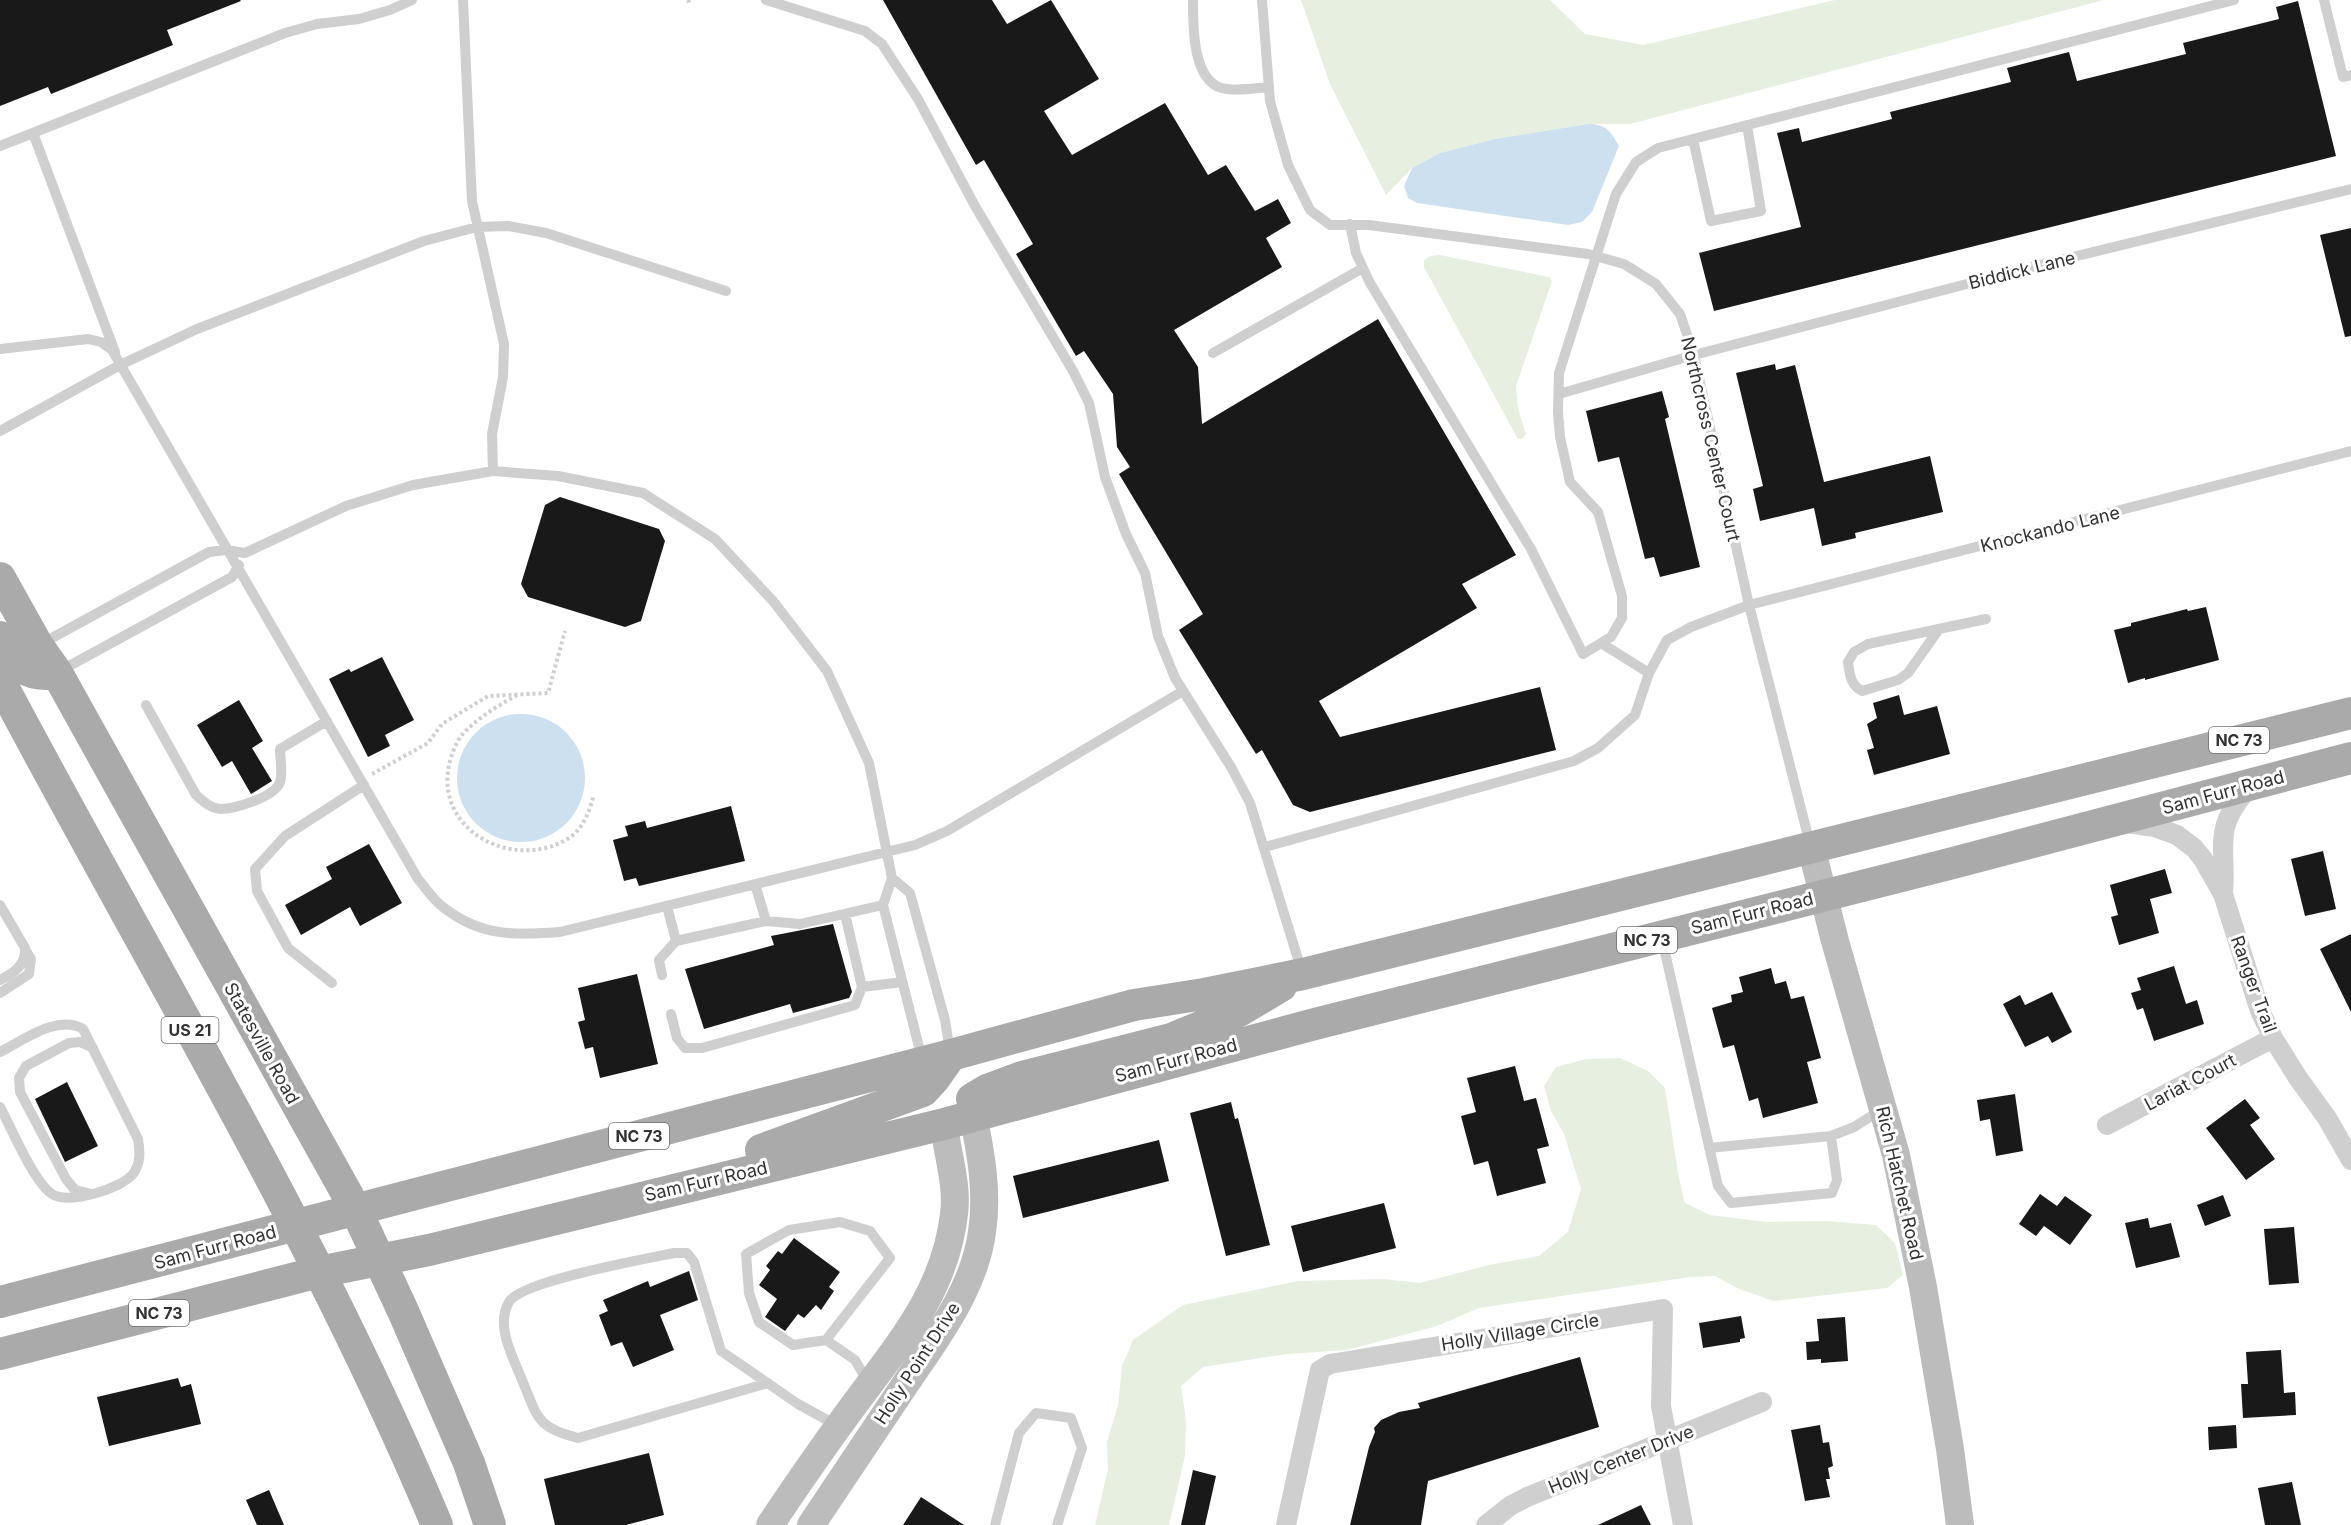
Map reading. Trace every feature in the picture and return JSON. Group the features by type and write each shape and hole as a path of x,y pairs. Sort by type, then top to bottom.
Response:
{"main road":[{"name":"Statesville Road","path":"0,578 38,646 57,673 356,1210 469,1463 490,1525"},
{"path":"0,637 14,660 28,672 40,675 57,673"},
{"name":"US 21","path":"5,700 319,1272 419,1481 437,1525"},
{"name":"Sam Furr Road","path":"0,1302 937,1059 1134,1005 1204,994 1303,974 2351,713"},
{"name":"Sam Furr Road","path":"0,1354 319,1272 429,1250 959,1119 1311,1025 2351,759"},
{"name":"Rich Hatchet Road","path":"1811,847 1896,1155 1923,1287 1960,1525"},
{"path":"959,1119 973,1098 987,1090 1022,1077 1171,1039 1239,1011 1303,974"},
{"path":"604,1206 908,1098 922,1091 934,1079 937,1059"},
{"name":"Holly Point Drive","path":"770,1525 916,1319 939,1279 949,1249 955,1212 954,1182 947,1152 959,1119"},
{"name":"Holly Point Drive","path":"811,1525 955,1310 972,1268 982,1233 984,1202 982,1165 959,1119"},
{"path":"787,1525 838,1426"}],"street":[{"name":"Ranger Trail","path":"2223,894 2225,870 2222,832 2234,805 2252,784"},
{"name":"Ranger Trail","path":"2112,821 2155,827 2177,835 2194,848 2203,859 2223,894 2260,1011 2273,1038 2327,1118 2351,1160"},
{"name":"Lariat Court","path":"2107,1125 2273,1038"},
{"name":"Holly Village Circle","path":"1286,1525 1320,1370 1330,1364 1663,1309 1661,1406 1683,1525"},
{"name":"Holly Center Drive","path":"1486,1525 1510,1506 1527,1497 1762,1402"}],"lane":[{"path":"0,146 285,33 317,24 359,19 390,10 412,0"},
{"path":"463,0 472,201 504,344 503,377 492,434 493,471"},
{"path":"766,0 865,31 882,44 918,99 975,206 1073,371 1089,403 1105,477 1126,534 1145,573 1158,636 1175,678 1231,767 1250,803 1303,974"},
{"path":"1193,0 1193,31 1203,74 1214,85 1226,90 1269,87"},
{"name":"Northcross Center Court","path":"1262,0 1270,101 1288,165 1310,210 1330,225 1381,226 1597,257 1624,264 1656,285 1680,314 1694,355 1749,605 1811,847"},
{"path":"1350,224 1356,253 1363,268 1531,549 1583,654 1611,637 1622,618 1622,596 1598,512 1570,482 1560,437 1560,373 1616,194 1636,162 1658,148 2234,0"},
{"path":"2324,0 2343,77 2351,75"},
{"path":"1693,139 1711,221 1761,211 1747,125"},
{"path":"33,133 120,365"},
{"name":"Biddick Lane","path":"1559,394 1694,355 2031,267 2351,189"},
{"path":"0,431 120,365 197,329 424,242 477,227 508,226 546,233 726,291"},
{"path":"1213,353 1363,268"},
{"path":"0,350 88,339 101,342 112,350 418,879 441,907 473,926 511,935 560,932 934,838 1183,691"},
{"name":"Knockando Lane","path":"1265,847 1574,761 1598,748 1635,715 1649,673 1668,640 1691,627 1749,605 2351,451"},
{"path":"38,646 208,552 226,550 245,553 346,506 413,485 493,471 558,476 644,493 715,539 773,601 827,671 869,763 892,878 883,905 902,982 937,1059"},
{"path":"57,673 232,577 245,553"},
{"path":"1940,629 1908,673 1898,680 1862,691 1854,686 1848,662 1854,652 1868,644 1986,619"},
{"path":"1601,643 1649,673"},
{"path":"146,705 196,795 207,804 219,809 244,805 273,791 280,782 280,749 327,721"},
{"path":"332,983 288,948 257,891 255,869 285,836 362,782"},
{"path":"892,878 910,893 945,1020 937,1059"},
{"path":"755,884 766,921"},
{"path":"0,905 31,959 29,974 0,993"},
{"path":"662,975 659,960 676,941 766,921 800,924 883,905"},
{"path":"667,906 676,941"},
{"path":"671,1014 677,1038 686,1048 702,1048 855,1005 862,987 845,914"},
{"path":"1662,936 1718,1186 1731,1203 1832,1193 1838,1180 1831,1136"},
{"path":"0,980 18,969 23,962 25,948"},
{"path":"862,987 902,982"},
{"path":"0,1052 58,1024 74,1023 83,1029 127,1114 138,1138 141,1155 133,1174 118,1186 68,1199 53,1195 41,1184 0,1107"},
{"path":"90,1194 75,1190 66,1179 20,1092 19,1078 26,1066 69,1043 80,1042 93,1048"},
{"path":"1709,1148 1831,1136 1854,1126 1883,1108"},
{"path":"826,1340 890,1258 870,1231 840,1222 789,1230 746,1254 749,1293 759,1322 793,1345 826,1340 855,1360 869,1384"},
{"path":"768,1383 578,1438 555,1432 539,1420 506,1341 505,1314 509,1300 520,1292 543,1283 687,1252 694,1262 721,1350 798,1404 838,1426"},
{"path":"995,1525 1019,1433 1036,1413 1071,1418 1082,1448 1058,1525"}],"path":[{"path":"362,782 428,743 442,724 488,696 548,693 565,631"},
{"path":"517,695 493,708 460,736 451,759 446,781 451,804 467,828 493,844 524,851 548,848 571,837 586,819 594,795"}],"shaded area":[{"path":"1301,0 1550,0 1585,34 1643,45 1835,0 2104,0 1630,124 1588,124 1495,139 1440,153 1412,168 1386,195 1330,84"},
{"path":"1440,255 1549,277 1552,281 1516,386 1518,409 1526,434 1522,439 1518,439 1424,267 1424,260 1430,256"},
{"path":"1620,1058 1648,1071 1665,1088 1685,1203 1710,1215 1766,1222 1826,1221 1876,1225 1895,1243 1903,1275 1887,1288 1774,1301 1739,1289 1715,1276 1690,1277 1479,1308 1437,1326 1347,1350 1287,1354 1203,1367 1181,1386 1186,1421 1185,1456 1169,1525 1095,1525 1108,1469 1107,1442 1118,1405 1122,1366 1133,1340 1183,1305 1298,1281 1383,1279 1420,1283 1489,1265 1539,1256 1568,1232 1581,1189 1564,1134 1551,1111 1544,1086 1556,1067 1586,1059"}],"water":[{"path":"1588,124 1599,125 1607,129 1619,146 1592,212 1582,222 1568,225 1417,203 1408,198 1404,186 1412,168 1440,153 1495,139"},
{"path":"521,714 545,719 566,733 580,754 585,778 580,802 566,823 545,837 521,842 497,837 476,823 462,802 457,778 462,754 476,733 497,719"}],"building":[{"path":"0,0 241,1 167,30 173,45 51,94 48,87 0,106"},
{"path":"883,0 992,0 1007,24 1051,0 1099,79 1044,111 1072,155 1165,103 1208,175 1226,165 1255,211 1278,199 1291,223 1266,238 1282,267 1174,330 1198,367 1202,424 1378,319 1516,555 1462,584 1477,608 1319,701 1340,737 1540,687 1556,750 1310,812 1293,805 1262,750 1256,754 1179,630 1203,614 1119,474 1130,467 1117,447 1113,394 1084,351 1076,356 1016,254 1033,244 984,160 976,165"},
{"path":"2298,1 2336,156 1714,311 1699,253 1801,227 1777,133 1799,128 1802,142 1892,119 1890,112 2011,82 2007,68 2069,52 2077,81 2186,54 2183,43 2279,19 2276,7"},
{"path":"2351,228 2351,336 2345,337 2320,235"},
{"path":"1775,364 1776,370 1795,365 1824,482 1930,456 1943,512 1855,533 1856,538 1822,546 1814,508 1760,521 1753,489 1763,486 1736,373"},
{"path":"1662,391 1669,417 1665,419 1700,567 1660,577 1654,557 1645,559 1619,457 1598,462 1586,411"},
{"path":"560,497 659,529 665,541 641,621 625,627 528,597 521,584 545,505"},
{"path":"2206,607 2219,660 2128,683 2114,630 2131,626 2131,623 2187,609 2188,611"},
{"path":"382,657 414,720 385,735 390,746 368,757 329,679 349,669 351,672"},
{"path":"1899,695 1904,715 1937,706 1950,754 1874,775 1867,750 1874,748 1867,724 1877,718 1873,703"},
{"path":"239,700 263,741 252,748 272,781 251,794 232,761 222,767 197,725"},
{"path":"731,806 745,861 639,886 636,878 624,881 613,840 628,836 625,826 645,821 647,828"},
{"path":"369,844 402,903 360,926 350,907 301,935 285,905 332,879 326,867"},
{"path":"2323,851 2336,909 2305,916 2291,859"},
{"path":"2165,869 2172,893 2150,899 2159,933 2119,945 2111,917 2118,915 2110,885"},
{"path":"833,924 852,992 849,998 793,1013 790,1004 704,1029 685,969 774,945 771,936"},
{"path":"2351,934 2351,1012 2320,949"},
{"path":"2174,966 2186,1004 2197,1000 2204,1024 2154,1041 2143,1008 2137,1010 2131,993 2141,990 2137,978"},
{"path":"1771,968 1775,984 1786,981 1791,999 1804,996 1821,1058 1807,1062 1818,1103 1763,1118 1758,1098 1749,1101 1734,1045 1723,1048 1712,1008 1732,1002 1731,995 1743,992 1739,977"},
{"path":"637,974 658,1064 600,1078 593,1047 585,1049 578,1022 585,1020 578,988"},
{"path":"2052,992 2072,1032 2052,1043 2048,1036 2025,1047 2003,1004 2020,995 2025,1005"},
{"path":"1515,1066 1524,1101 1536,1098 1549,1146 1537,1149 1546,1183 1497,1196 1488,1161 1474,1165 1461,1116 1476,1112 1467,1078"},
{"path":"67,1082 98,1146 65,1162 35,1099"},
{"path":"2015,1094 2023,1151 1996,1156 1990,1119 1980,1121 1977,1100"},
{"path":"2245,1099 2260,1118 2250,1125 2275,1159 2246,1180 2206,1128"},
{"path":"1231,1102 1235,1119 1238,1118 1270,1245 1226,1256 1190,1113"},
{"path":"1159,1140 1169,1181 1023,1218 1013,1176"},
{"path":"2040,1194 2057,1206 2065,1196 2092,1215 2070,1245 2044,1226 2036,1236 2019,1224"},
{"path":"2223,1195 2231,1216 2205,1226 2197,1205"},
{"path":"1384,1203 1396,1248 1303,1272 1291,1226"},
{"path":"2148,1218 2150,1228 2171,1223 2180,1257 2136,1268 2125,1223"},
{"path":"2294,1227 2299,1283 2269,1285 2264,1229"},
{"path":"794,1238 840,1272 829,1287 834,1291 821,1310 816,1305 804,1318 798,1314 785,1331 765,1317 777,1299 759,1285 770,1270 766,1266 778,1251 782,1254"},
{"path":"689,1271 698,1300 660,1315 674,1350 633,1367 622,1342 611,1346 599,1315 608,1311 603,1300 648,1281 650,1287"},
{"path":"1741,1316 1745,1338 1740,1339 1740,1342 1703,1348 1699,1323"},
{"path":"1845,1317 1848,1361 1821,1363 1821,1359 1807,1360 1806,1342 1819,1341 1817,1319"},
{"path":"2281,1350 2284,1393 2295,1392 2296,1415 2243,1418 2241,1384 2248,1384 2246,1352"},
{"path":"1580,1357 1599,1427 1428,1481 1421,1525 1350,1525 1369,1447 1375,1432 1374,1428 1381,1420 1399,1412 1420,1408 1418,1403"},
{"path":"178,1378 181,1387 191,1384 201,1424 109,1446 97,1397"},
{"path":"1820,1425 1823,1443 1829,1442 1833,1466 1828,1468 1830,1479 1826,1479 1830,1497 1805,1501 1791,1430"},
{"path":"2236,1425 2237,1448 2209,1450 2208,1427"},
{"path":"649,1453 664,1515 626,1525 555,1525 544,1479"},
{"path":"1193,1470 1216,1476 1205,1525 1181,1525"},
{"path":"2292,1482 2301,1525 2265,1525 2258,1488"},
{"path":"269,1490 284,1525 257,1525 246,1500"},
{"path":"921,1497 964,1525 903,1525"},
{"path":"1641,1505 1651,1525 1598,1525"}]}
